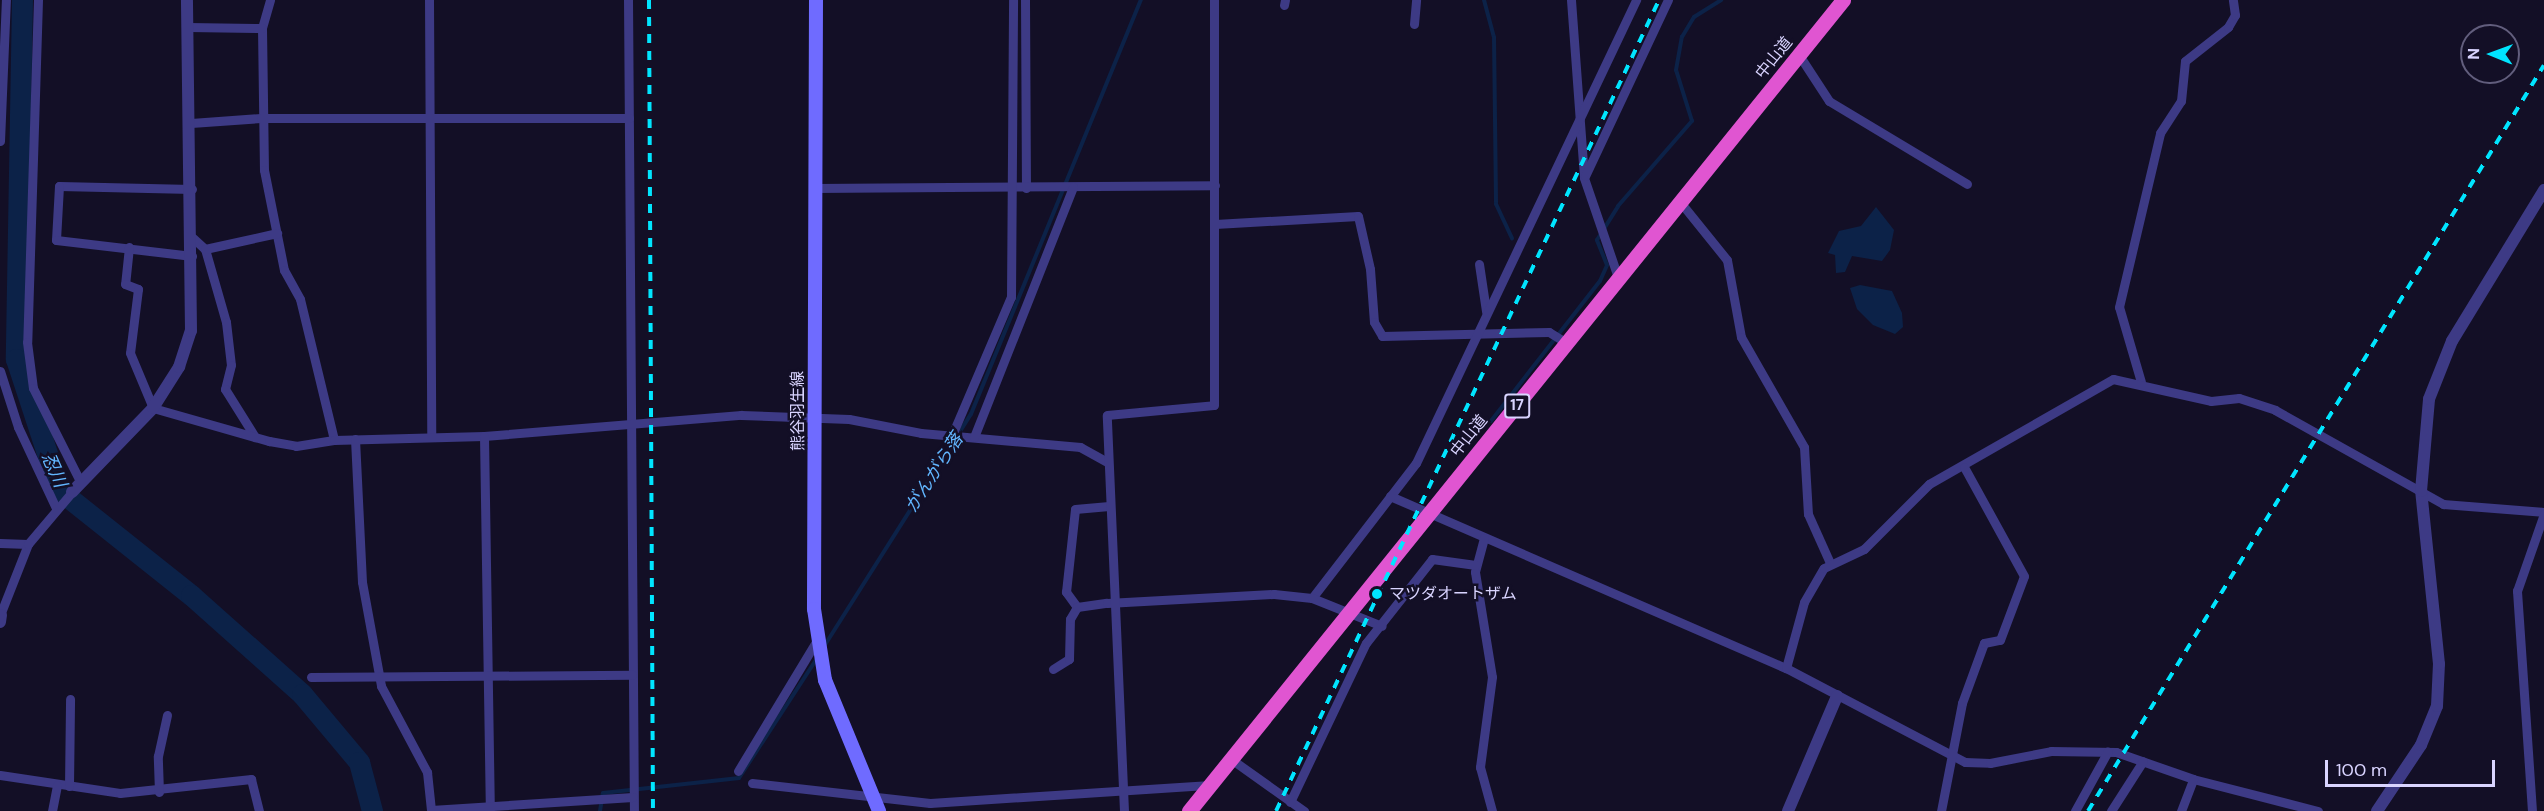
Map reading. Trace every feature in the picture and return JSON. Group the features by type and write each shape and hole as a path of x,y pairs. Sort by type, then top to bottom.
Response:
{"highway":[{"name":"中山道","path":"1189,811 1564,342 1619,280 1681,204 1843,0"}],"main road":[{"name":"熊谷羽生線","path":"816,0 815,419 812,572 822,663 839,723 879,811"}],"street":[{"path":"0,141 6,0"},
{"path":"38,0 27,342 33,388 81,483"},
{"path":"0,617 28,544 58,506 153,408 178,367 191,331 192,189 187,0"},
{"path":"270,0 261,28 261,118 277,233 284,270 300,300 334,440"},
{"path":"429,0 431,437"},
{"path":"628,0 634,811"},
{"path":"952,435 1011,298 1013,0"},
{"path":"1025,0 1026,188"},
{"path":"1124,811 1116,604 1107,462 1107,415 1112,411 1214,405 1214,0"},
{"path":"1414,24 1416,0"},
{"path":"1571,0 1584,178 1600,235 1619,280"},
{"path":"1312,597 1416,463 1486,311 1636,0"},
{"path":"1584,178 1668,0"},
{"path":"2141,382 2119,308 2160,133 2181,101 2185,61 2228,27 2235,15 2233,0"},
{"path":"188,27 261,28"},
{"path":"1799,55 1829,100 1967,183"},
{"path":"191,123 261,118 429,120 629,118"},
{"path":"814,188 1215,185"},
{"path":"192,189 59,186 56,240 192,256"},
{"path":"969,437 1073,187"},
{"path":"2377,811 2421,745 2436,706 2439,664 2421,491 2423,432 2436,376 2544,190"},
{"path":"1681,204 1727,260 1741,337 1804,447 1808,514 1830,563"},
{"path":"1215,224 1358,216 1370,268 1374,322 1382,336 1550,333 1564,342"},
{"path":"205,249 277,233"},
{"path":"192,238 205,249 226,322 231,365 225,388 255,437"},
{"path":"129,247 125,284 138,289 130,353 153,408"},
{"path":"1479,264 1486,311"},
{"path":"1011,298 1026,303"},
{"path":"0,371 18,427 58,506"},
{"path":"1786,668 1804,602 1830,563 1880,535 1917,492 1964,468 2004,436 2113,379 2141,382 2211,401 2239,398 2275,410 2384,475 2470,510 2504,505 2544,513 2517,591 2532,811"},
{"path":"153,408 255,437 296,446 334,440 484,436 701,416 815,419 1080,447 1107,462"},
{"path":"484,436 490,809"},
{"path":"355,439 362,582 380,677 427,772 431,810 490,809 610,799 633,792"},
{"path":"1941,811 1955,758 1962,703 1984,643 2000,640 2024,576 1964,468"},
{"path":"1390,496 1786,668 1955,758 1990,763 2051,751 2108,751 2193,779 2318,811"},
{"path":"1077,607 1066,592 1075,509 1109,507"},
{"path":"1484,538 1476,565 1478,604 1492,647 1480,767 1492,811"},
{"path":"0,543 28,544"},
{"path":"1290,802 1366,643 1382,626 1432,559 1476,565"},
{"path":"1077,607 1274,594 1312,597 1349,609 1382,626"},
{"path":"1053,669 1069,659 1070,619 1077,607"},
{"path":"738,771 818,642"},
{"path":"311,678 632,675"},
{"path":"1788,811 1837,696"},
{"path":"69,786 70,699"},
{"path":"159,792 158,756 167,715"},
{"path":"2075,811 2108,751"},
{"path":"1231,759 1304,811"},
{"path":"2111,811 2143,761"},
{"path":"0,775 57,785 159,792 251,779 259,811"},
{"path":"2181,811 2193,779"},
{"path":"752,783 930,803 1001,801 1042,792 1210,785"},
{"path":"52,811 57,785"}],"water":[{"path":"1876,207 1894,230 1890,250 1882,261 1852,256 1845,272 1836,273 1835,255 1828,253 1839,231 1861,226"},
{"path":"1860,285 1892,291 1902,313 1903,327 1895,334 1873,325 1857,309 1850,288"}],"waterway":[{"name":"忍川","path":"22,0 16,359 59,490 191,595 302,694 359,762 372,811"},
{"name":"がんがら落","path":"823,648 971,414 1141,0"},
{"path":"1484,0 1494,37 1496,204 1512,238"},
{"path":"1491,421 1600,281 1607,265 1597,240 1618,206 1692,121 1676,70 1682,37 1694,17 1721,0"},
{"name":"がんがら落","path":"600,811 603,793 739,778 818,657"}],"railway":[{"path":"649,0 653,811"},
{"path":"1276,811 1659,0"},
{"path":"2088,811 2544,65"}],"place":[{"name":"マツダオートザム","path":"1377,594"}]}
